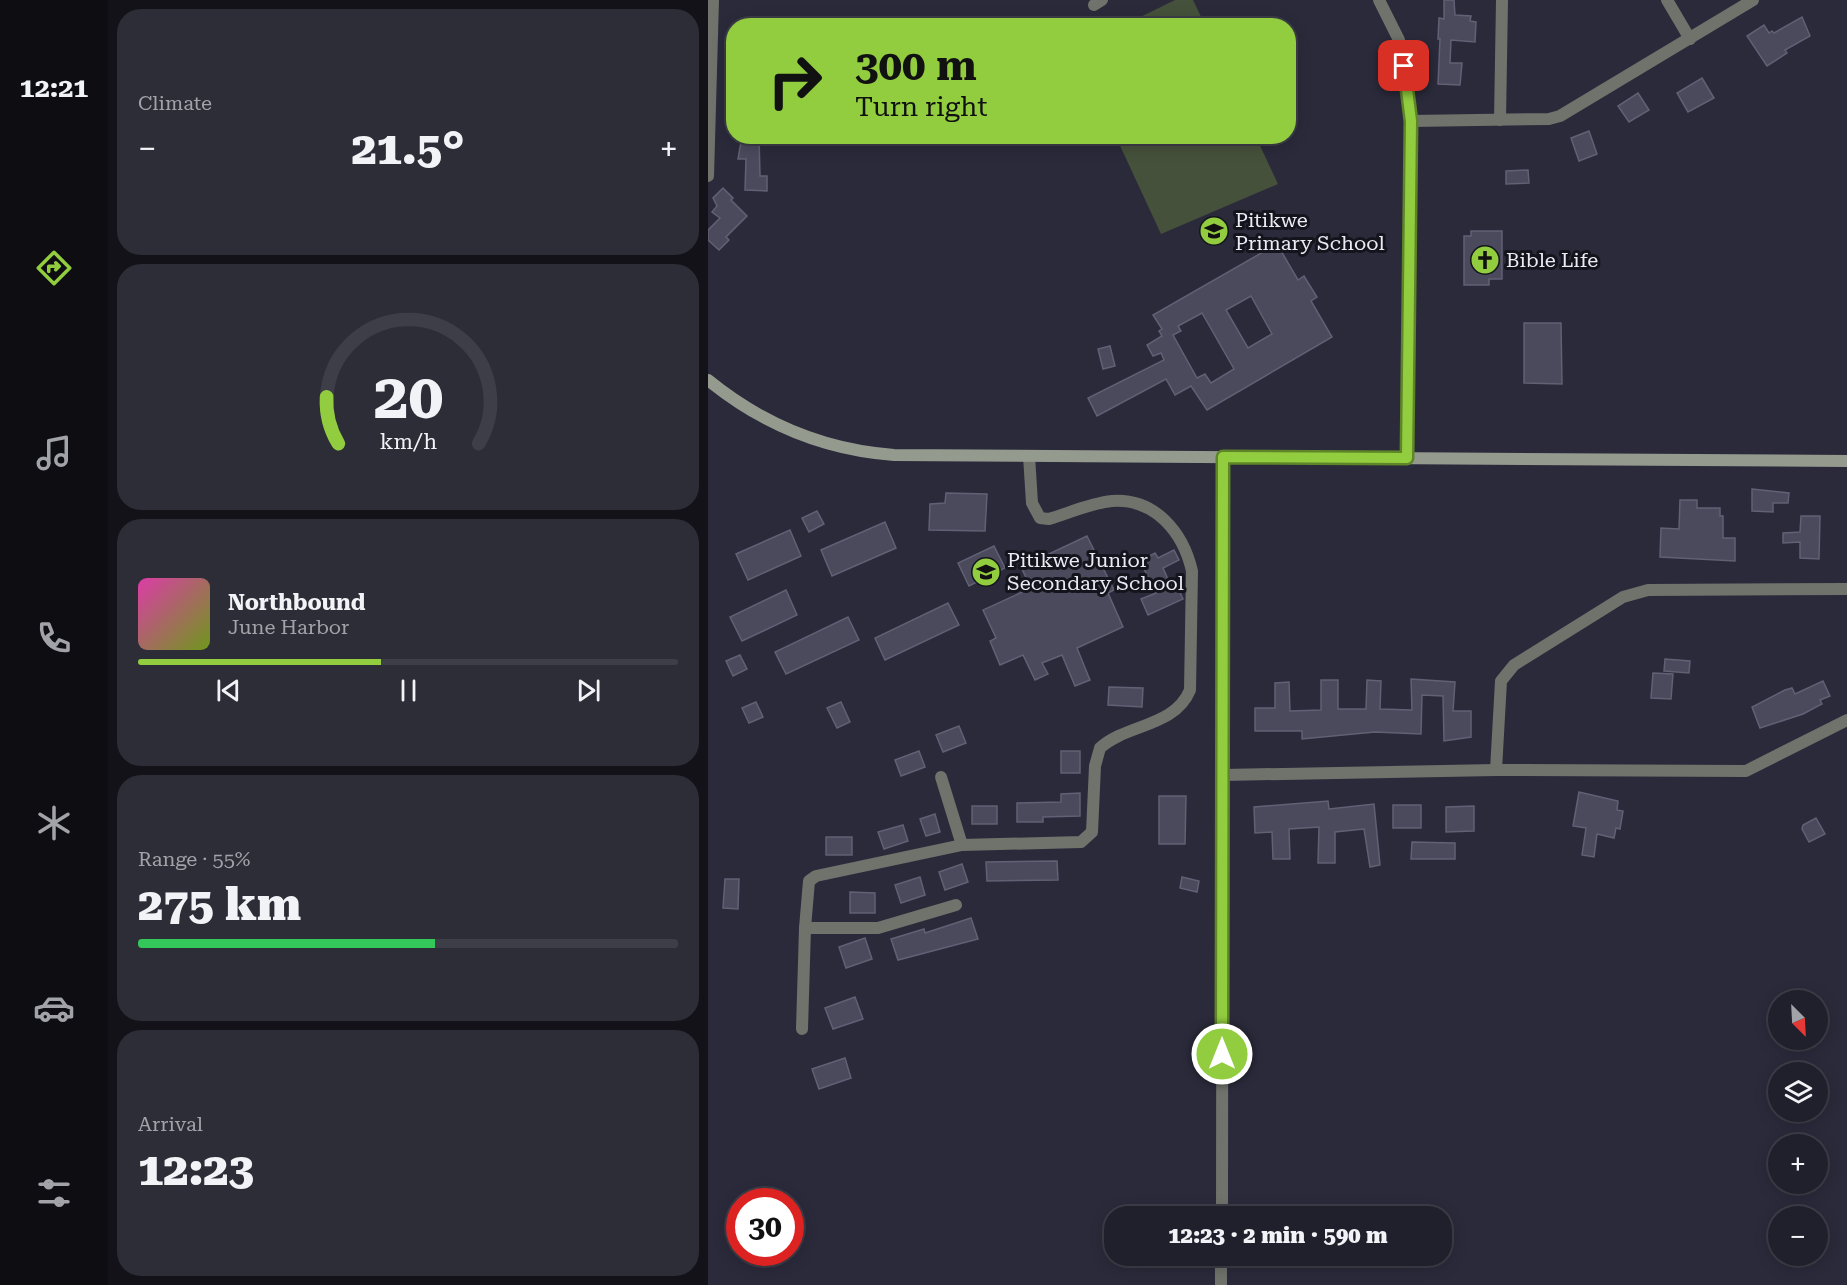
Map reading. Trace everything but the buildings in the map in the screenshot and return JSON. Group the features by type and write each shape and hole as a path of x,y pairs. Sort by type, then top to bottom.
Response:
{"street":[{"path":"708,176 713,0"},
{"path":"1379,0 1399,40 1411,121 1407,458"},
{"path":"1500,120 1502,0"},
{"path":"1667,0 1690,39"},
{"path":"1411,121 1549,119 1560,116 1753,0"},
{"path":"708,380 744,407 777,425 838,447 894,455 1847,461"},
{"path":"802,1029 807,884 816,876 962,845 1073,843 1085,840 1092,832 1095,766 1100,748 1176,710 1185,702 1190,690 1192,571 1181,540 1157,513 1136,503 1113,501 1049,519 1040,518 1032,503 1029,456"},
{"path":"1222,1206 1223,457"},
{"path":"1496,770 1501,681 1505,673 1514,664 1623,597 1648,590 1847,589"},
{"path":"1224,775 1496,770 1746,771 1847,720"},
{"path":"941,777 962,845"},
{"path":"804,928 878,928 956,905"},
{"path":"1221,1266 1221,1285"}],"green space":[{"path":"1175,0 1193,0 1202,18 1138,18"},
{"path":"1119,144 1259,144 1278,184 1161,234"}],"place":[{"name":"Pitikwe Primary School","path":"1214,231"},
{"name":"Bible Life","path":"1485,260"},
{"name":"Pitikwe Junior Secondary School","path":"986,572"}],"route":[{"path":"1222,1054 1223,457 1407,458 1411,121 1404,66"}]}
